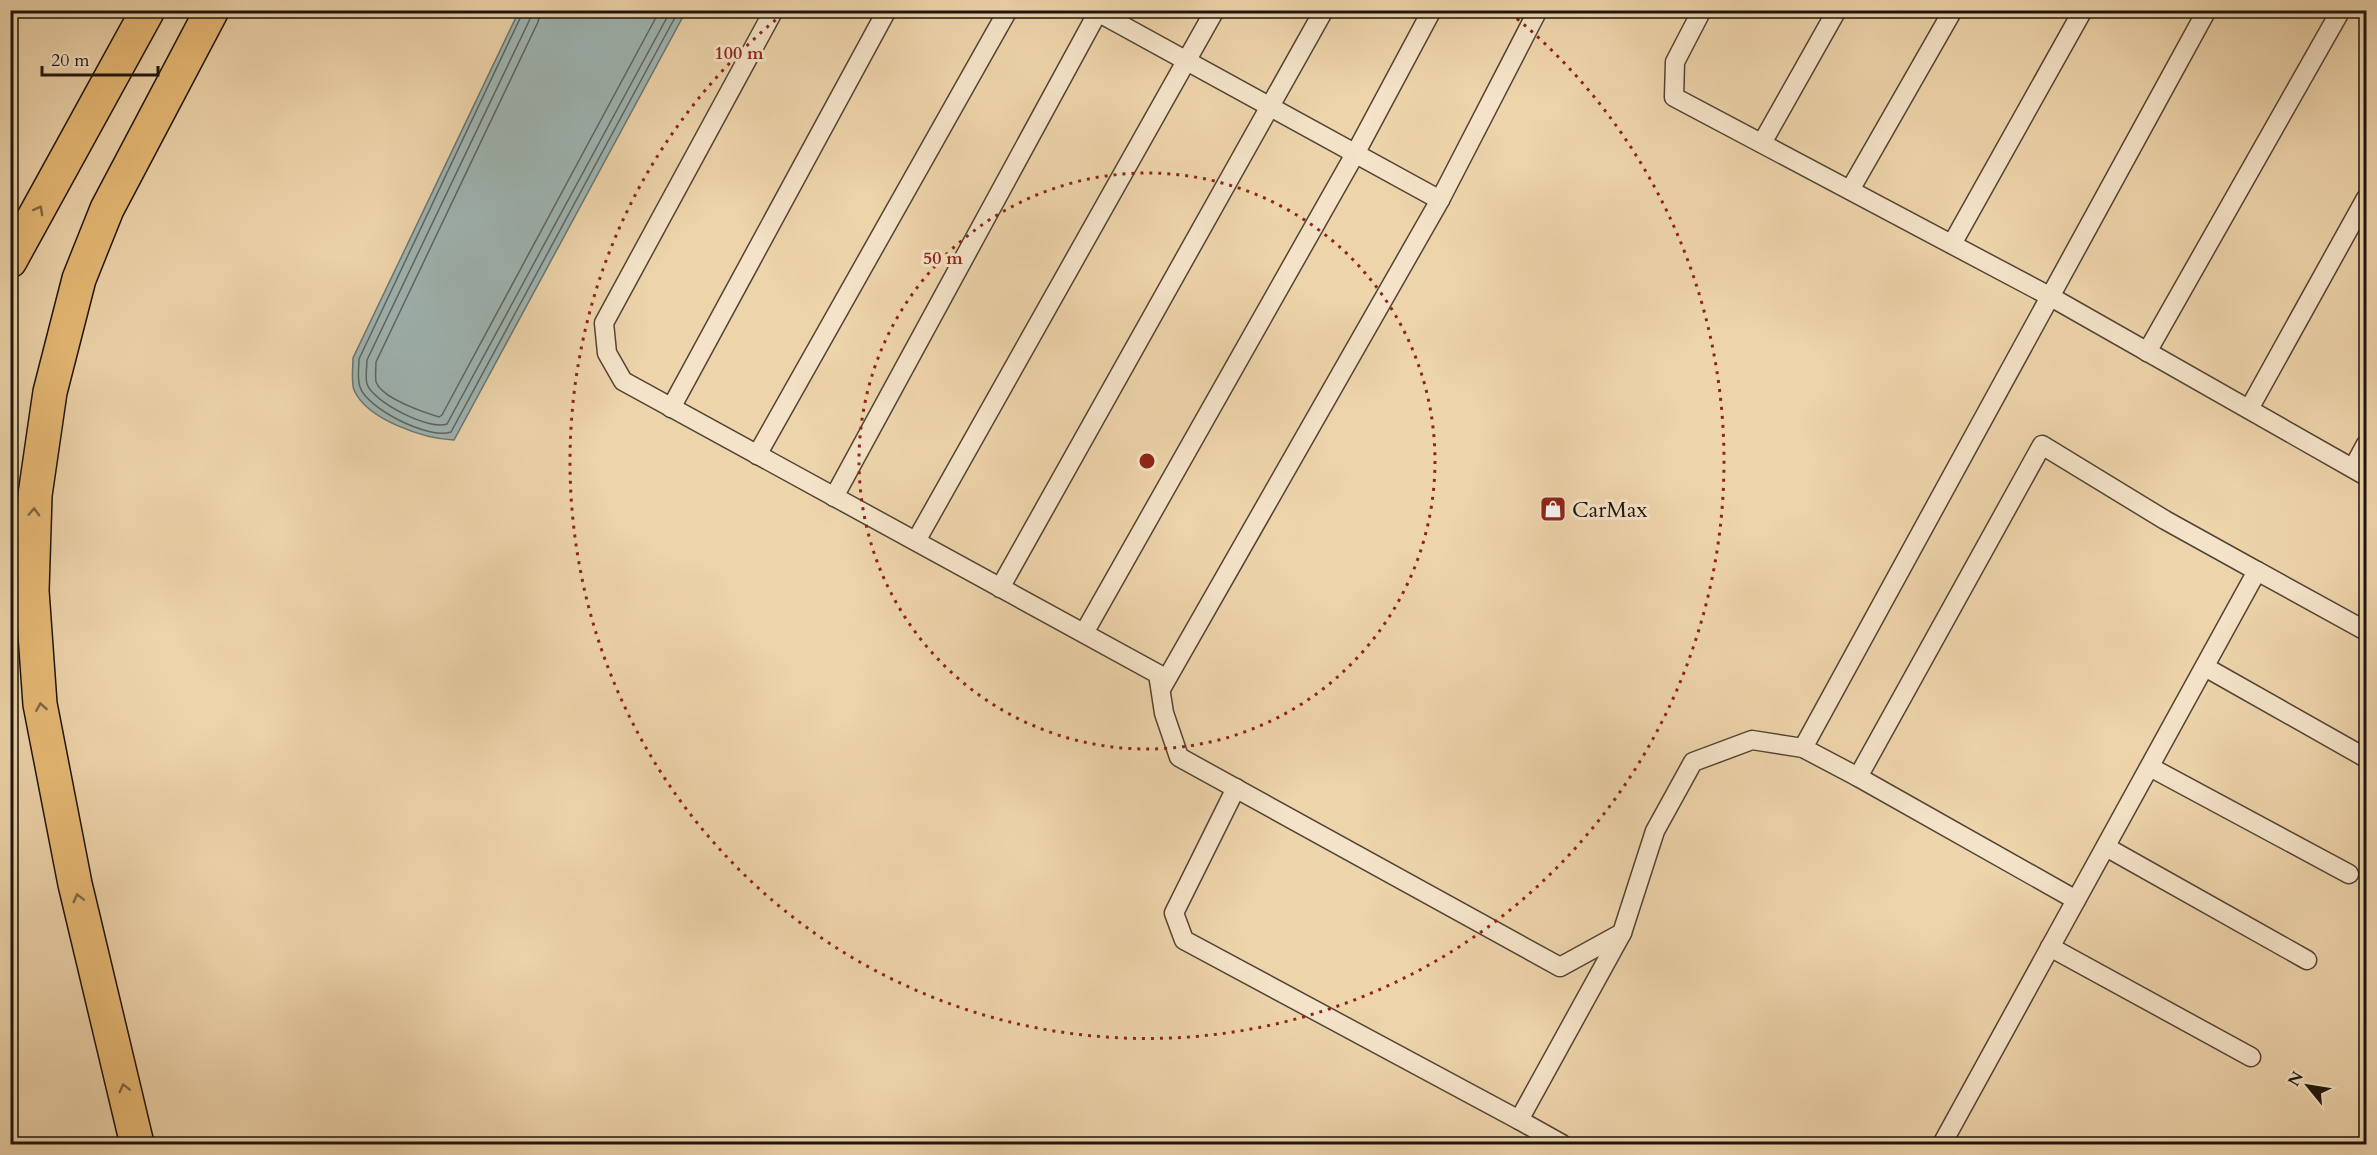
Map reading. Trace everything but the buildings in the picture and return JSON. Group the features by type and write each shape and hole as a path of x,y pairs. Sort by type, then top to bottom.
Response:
{"highway":[{"path":"10,261 148,10"},
{"path":"137,1144 75,884 40,704 32,591 34,495 50,392 79,279 107,209 212,10"}],"lane":[{"path":"774,10 604,323 607,353 623,381 1158,674 1164,713 1179,757 1560,967 1622,933"},
{"path":"671,408 887,10"},
{"path":"757,455 1008,10"},
{"path":"916,541 1188,62 1215,10"},
{"path":"1000,588 1324,10"},
{"path":"1084,633 1355,153 1432,10"},
{"path":"1161,689 1440,200 1538,10"},
{"path":"1702,10 1675,62 1674,97 2050,297 2360,472 2367,444"},
{"path":"1762,143 1837,10"},
{"path":"1850,190 1953,10"},
{"path":"1952,244 2083,10"},
{"path":"1803,748 2207,10"},
{"path":"2147,352 2341,10"},
{"path":"834,497 1097,11 1440,200"},
{"path":"2249,409 2367,198"},
{"path":"1858,777 2042,445 2165,520 2367,631"},
{"path":"1942,1144 2257,571"},
{"path":"2205,667 2367,758"},
{"path":"1519,1120 1622,933 1655,831 1693,762 1752,740 1803,748 2076,900"},
{"path":"2150,767 2349,874"},
{"path":"1236,788 1173,913 1184,940 1562,1144"},
{"path":"2106,847 2307,960"},
{"path":"2050,947 2251,1058"}],"water":[{"path":"519,11 686,11 454,440 442,439 398,426 384,419 361,401 354,390 353,358"}],"place":[{"name":"CarMax","path":"1553,509"}]}
